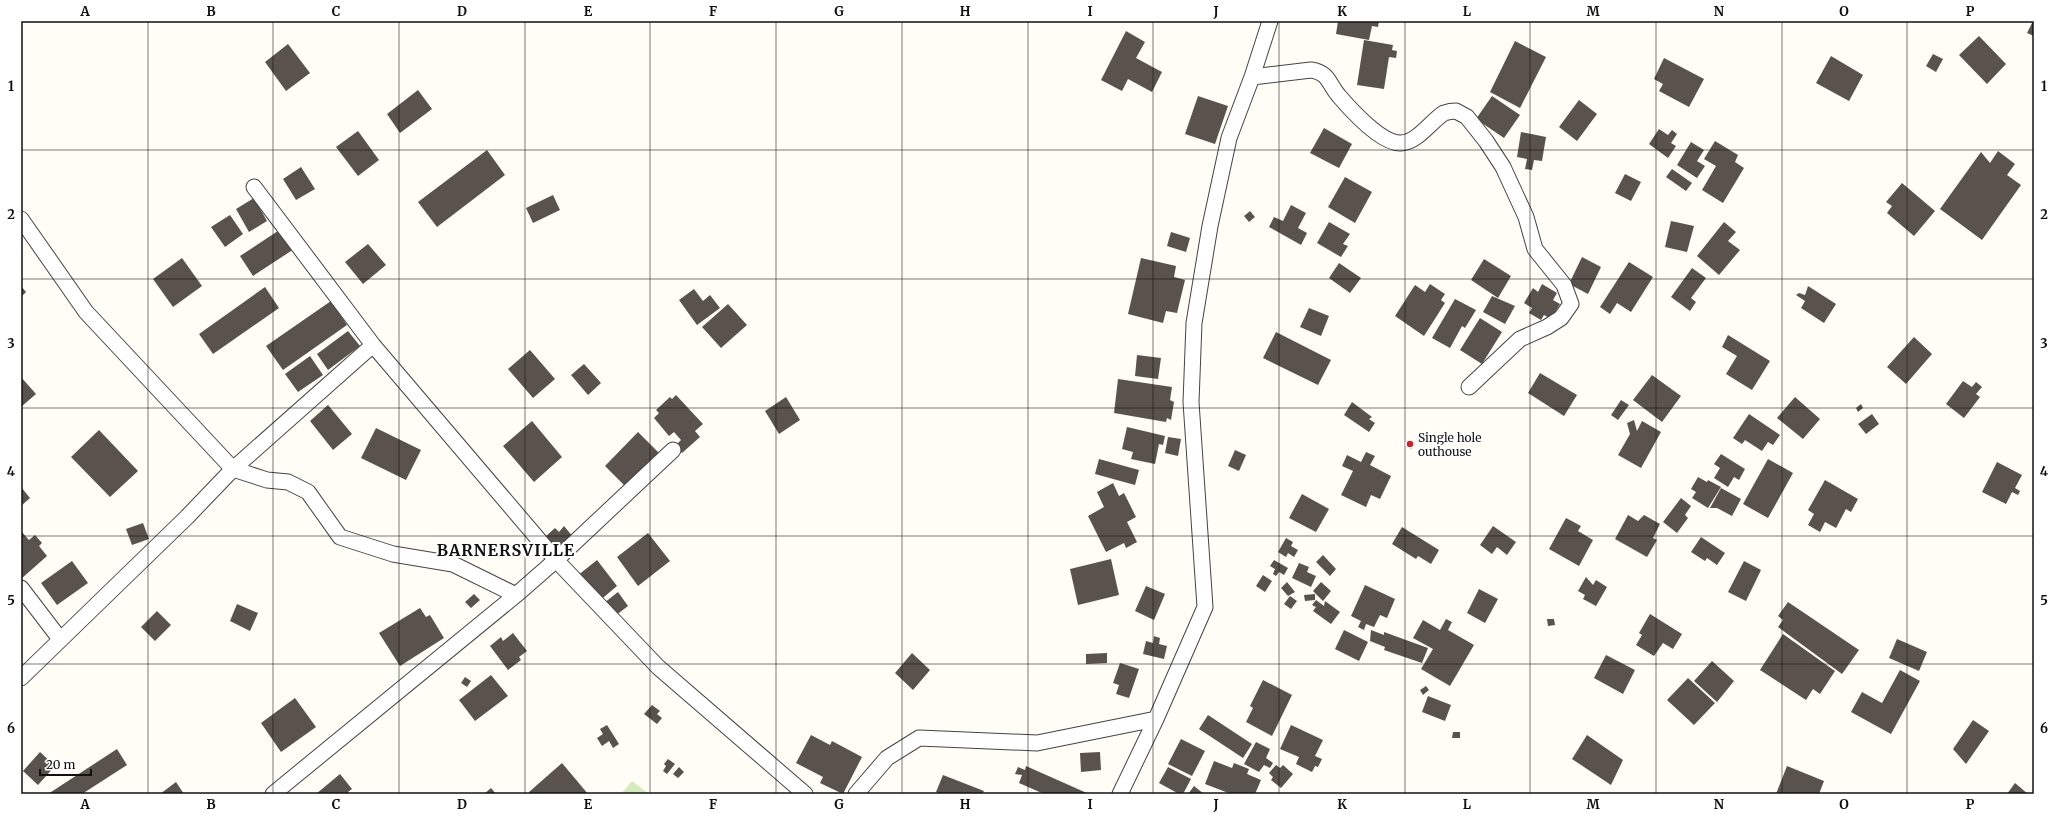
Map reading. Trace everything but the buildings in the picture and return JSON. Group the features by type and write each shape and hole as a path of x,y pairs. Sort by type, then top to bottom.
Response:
{"street":[{"path":"1120,794 1156,720 1206,607 1191,402 1194,323 1210,226 1229,138 1252,77 1270,21"},
{"path":"1252,77 1312,70 1321,72 1329,80 1338,96 1380,137 1401,143 1413,138 1445,113 1456,111 1467,117 1486,141 1503,167 1526,217 1535,249 1564,285 1571,304 1561,318 1547,327 1520,339 1470,387"},
{"path":"254,187 373,345 556,560 658,667 805,794"},
{"path":"21,219 86,312 233,469 267,480 288,482 308,492 340,537 393,554 453,564 516,595"},
{"path":"21,678 188,517 233,469 373,345"},
{"path":"273,794 516,595 556,560 673,450"},
{"path":"21,588 60,639"},
{"path":"856,794 887,758 920,738 1037,743 1156,720"}],"green space":[{"path":"632,781 649,794 621,794"}],"place":[{"name":"Single hole outhouse","path":"1410,444"}],"district":[{"name":"BARNERSVILLE","path":"506,550"}]}
